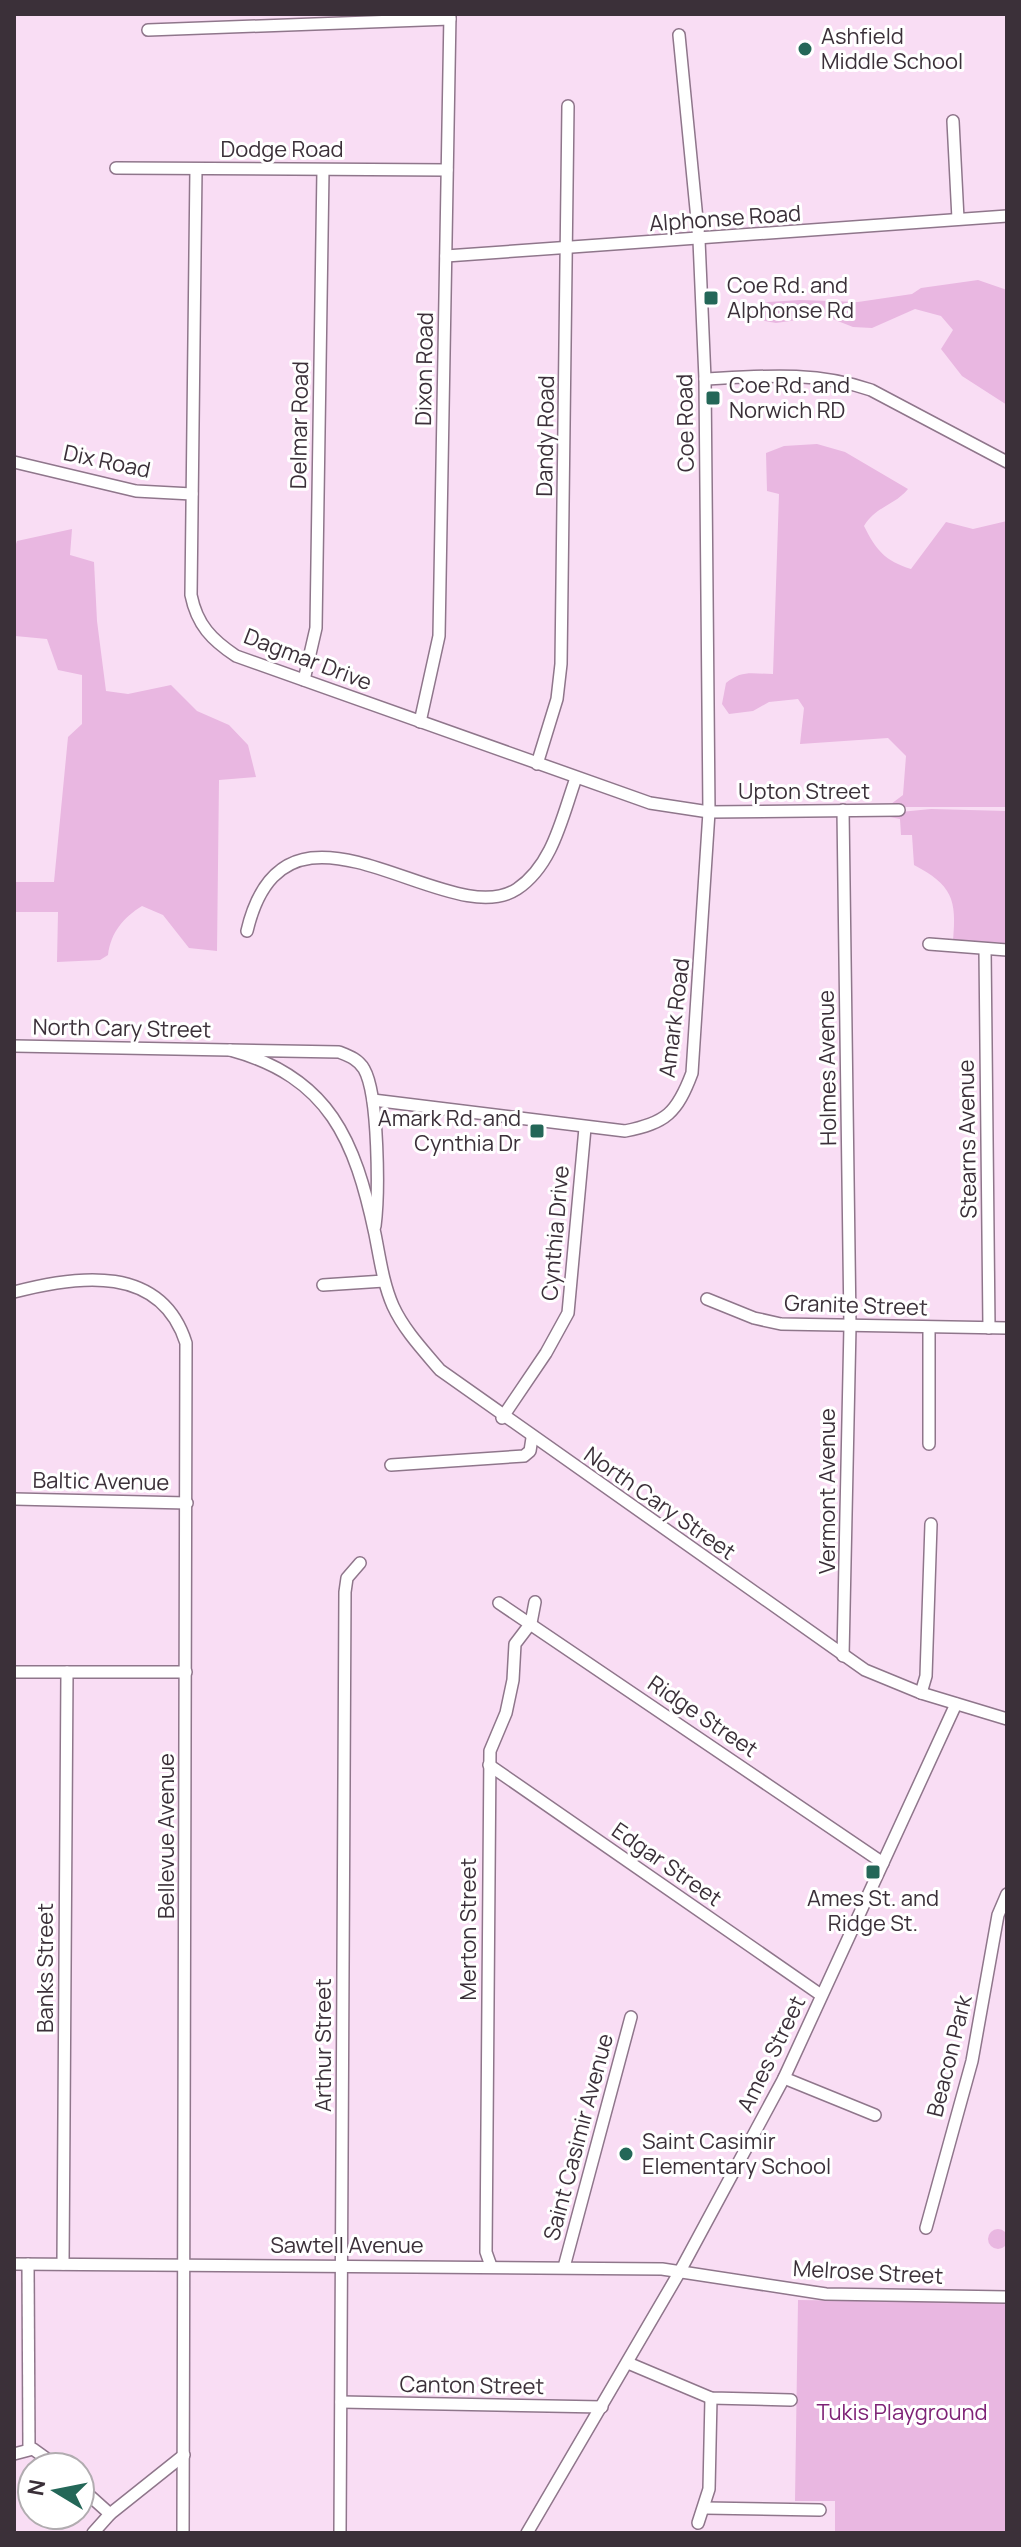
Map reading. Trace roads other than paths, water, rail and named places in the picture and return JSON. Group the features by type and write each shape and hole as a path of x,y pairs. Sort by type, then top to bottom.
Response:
{"street":[{"path":"148,30 450,17"},
{"name":"Dixon Road","path":"420,722 439,636 450,17"},
{"name":"Coe Road","path":"679,35 699,240 705,379 709,812"},
{"name":"Dandy Road","path":"537,764 557,699 561,664 568,106"},
{"path":"953,121 958,219"},
{"name":"Dodge Road","path":"116,168 447,170"},
{"name":"Dagmar Drive","path":"196,169 191,595 200,624 209,636 236,656 576,778 650,803 709,812"},
{"name":"Delmar Road","path":"304,680 316,628 323,170"},
{"name":"Alphonse Road","path":"446,256 568,250 1007,216"},
{"path":"705,379 796,374 849,382 871,390 1007,462"},
{"name":"Dix Road","path":"14,462 136,491 192,494"},
{"path":"247,931 260,890 275,874 309,861 371,864 456,893 477,897 508,894 532,876 544,860 576,778"},
{"name":"Holmes Avenue","path":"843,810 850,1326"},
{"name":"Upton Street","path":"709,812 899,810"},
{"name":"Amark Road","path":"373,1100 625,1131 653,1126 671,1114 683,1098 692,1073 709,812"},
{"path":"929,944 1007,950"},
{"name":"Stearns Avenue","path":"985,949 989,1328"},
{"name":"North Cary Street","path":"14,1046 339,1052 356,1059 365,1071 373,1100 377,1206 374,1231"},
{"name":"North Cary Street","path":"230,1050 263,1060 282,1070 331,1109 347,1140 374,1231 384,1281 409,1333 440,1370 502,1418 865,1670 921,1693 1007,1719"},
{"name":"Cynthia Drive","path":"502,1418 546,1353 568,1313 585,1128"},
{"name":"Bellevue Avenue","path":"14,1292 77,1278 122,1283 152,1296 179,1321 186,1355 183,2533"},
{"path":"323,1285 384,1281"},
{"name":"Granite Street","path":"707,1299 727,1309 781,1324 1007,1328"},
{"name":"Vermont Avenue","path":"843,1656 850,1326"},
{"path":"929,1329 929,1444"},
{"path":"391,1465 524,1456 530,1451 532,1438"},
{"name":"Baltic Avenue","path":"14,1499 187,1503"},
{"path":"921,1693 926,1676 931,1524"},
{"name":"Arthur Street","path":"340,2533 345,1592 347,1578 360,1563"},
{"name":"Merton Street","path":"491,2266 486,2252 489,1765 490,1751 506,1713 513,1680 515,1644 531,1623 535,1602"},
{"name":"Ridge Street","path":"499,1603 883,1863"},
{"path":"14,1672 186,1672"},
{"name":"Banks Street","path":"63,2264 67,1672"},
{"name":"Ames Street","path":"527,2533 679,2273 784,2078 956,1704"},
{"name":"Edgar Street","path":"489,1765 821,1995"},
{"name":"Beacon Park","path":"926,2228 972,2061 998,1915 1007,1894"},
{"name":"Saint Casimir Avenue","path":"564,2267 631,2017"},
{"path":"784,2078 875,2115"},
{"name":"Sawtell Avenue","path":"14,2264 491,2266 662,2269 679,2273"},
{"path":"28,2264 29,2448"},
{"name":"Melrose Street","path":"679,2273 826,2294 1007,2297"},
{"path":"628,2363 711,2398 791,2400"},
{"path":"698,2523 705,2508 711,2398"},
{"name":"Canton Street","path":"341,2402 602,2407"},
{"path":"14,2454 29,2448 36,2451"},
{"path":"93,2533 110,2514 184,2455"},
{"path":"96,2501 110,2514"},
{"path":"705,2508 820,2510"}],"place":[{"name":"Ashfield Middle School","path":"805,49"},
{"name":"Coe Rd. and Alphonse Rd","path":"711,298"},
{"name":"Coe Rd. and Norwich RD","path":"713,398"},
{"name":"Amark Rd. and Cynthia Dr","path":"537,1131"},
{"name":"Ames St. and Ridge St.","path":"873,1872"},
{"name":"Saint Casimir Elementary School","path":"626,2154"}],"park label":[{"name":"Tukis Playground","path":"902,2412"}]}
